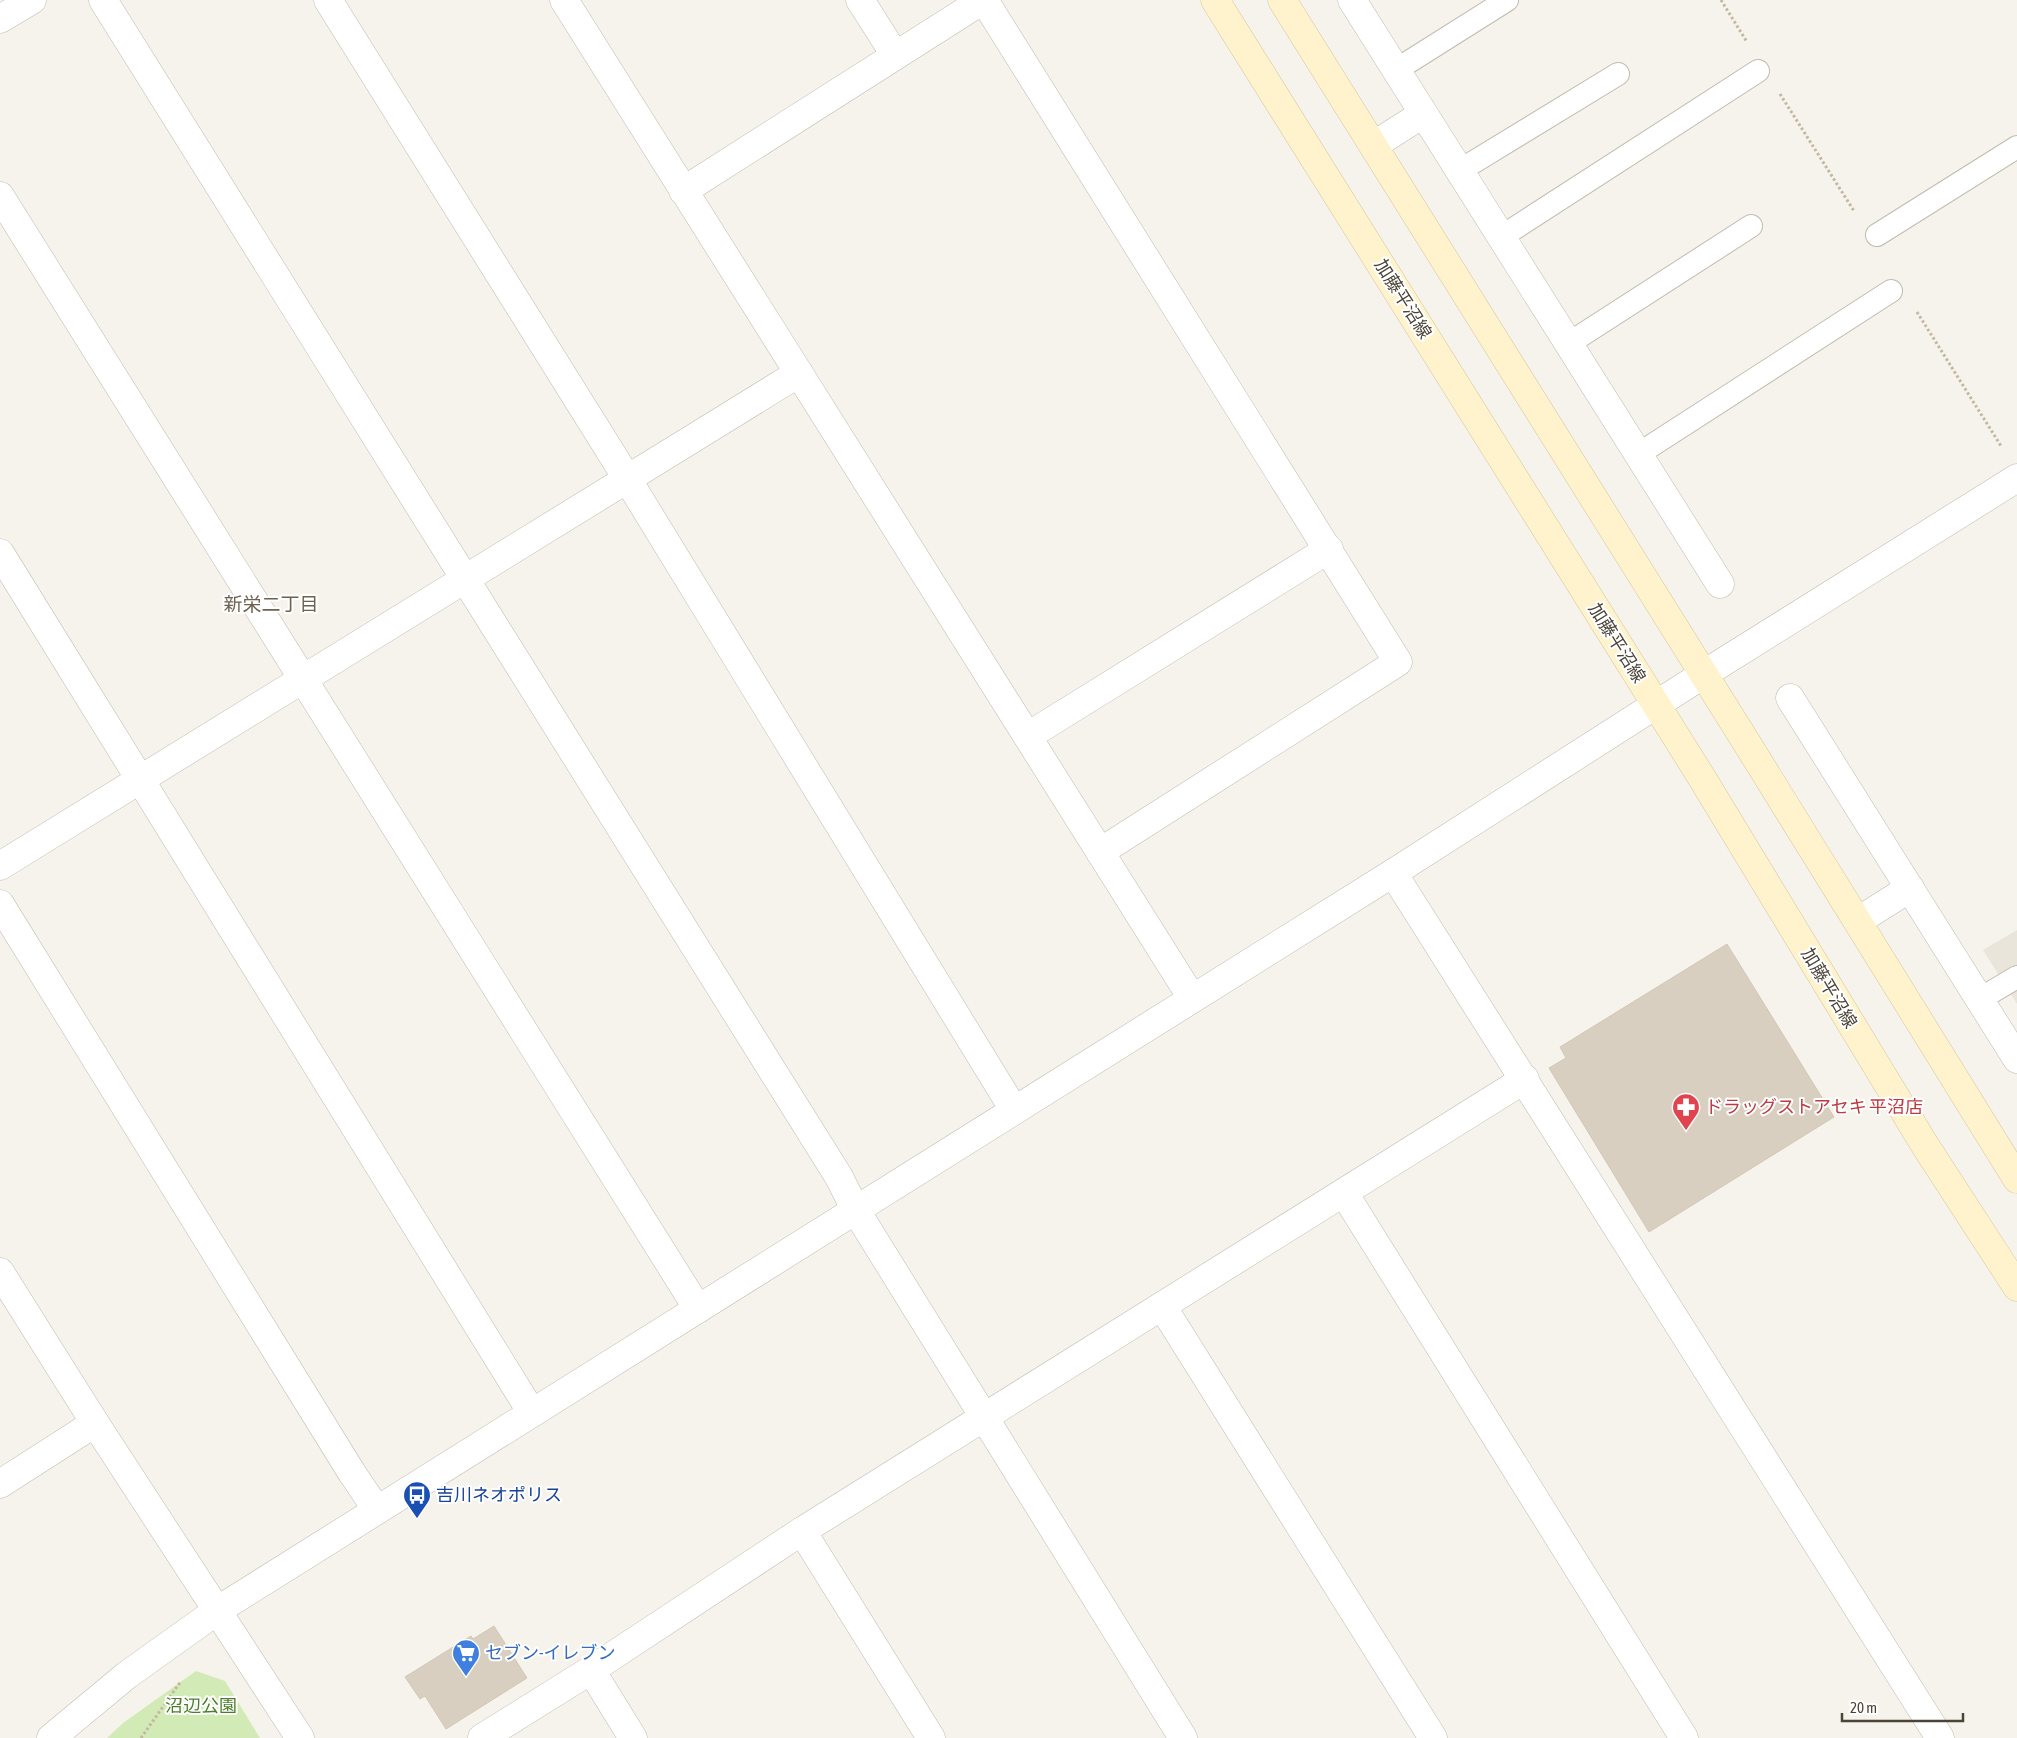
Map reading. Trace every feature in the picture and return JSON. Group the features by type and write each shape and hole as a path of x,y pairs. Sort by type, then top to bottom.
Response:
{"main road":[{"name":"加藤平沼線","path":"1215,0 1656,705 1926,1147 2017,1287"},
{"path":"1282,0 1858,921 2017,1179"}],"street":[{"path":"0,18 32,0"},
{"path":"103,0 834,1168 855,1209 984,1420 1183,1738"},
{"path":"328,0 627,479 1014,1110"},
{"path":"564,0 1192,998"},
{"path":"860,0 895,55"},
{"path":"683,191 984,0 1398,662 1100,852"},
{"path":"1352,0 1720,584"},
{"path":"1374,145 1423,114"},
{"path":"0,196 698,1309"},
{"path":"0,866 799,373"},
{"path":"51,1738 127,1676 218,1610 1393,873 1704,674 2017,478"},
{"path":"1028,736 1329,549"},
{"path":"0,553 532,1413"},
{"path":"1790,698 2017,1059"},
{"path":"1393,873 1940,1738"},
{"path":"1858,921 1910,888"},
{"path":"0,904 352,1473 377,1510"},
{"path":"482,1738 591,1670 802,1531 984,1420 1162,1306 1525,1079"},
{"path":"1344,1193 1684,1738"},
{"path":"0,1272 95,1423 300,1738"},
{"path":"1162,1306 1433,1738"},
{"path":"0,1484 95,1423"},
{"path":"802,1531 931,1738"},
{"path":"591,1670 634,1738"}],"lane":[{"path":"1396,70 1507,0"},
{"path":"1501,237 1758,71"},
{"path":"1460,171 1618,74"},
{"path":"1877,235 2017,147"},
{"path":"1568,344 1751,226"},
{"path":"1637,455 1890,291"},
{"path":"1980,999 2017,976"}],"path":[{"path":"141,1738 185,1677"}],"shaded area":[{"path":"2017,930 2017,1004 1983,950"}],"green space":[{"name":"沼辺公園","path":"196,1671 225,1681 260,1738 107,1738 123,1723"}],"building":[{"path":"1727,944 1834,1117 1649,1232 1549,1068 1566,1058 1560,1047"},
{"name":"セブン-イレブン","path":"494,1626 527,1678 446,1729 425,1696 420,1699 405,1677 471,1636 473,1639"}],"place":[{"name":"ドラッグストアセキ 平沼店","path":"1686,1131"},
{"name":"吉川ネオポリス","path":"417,1519"},
{"name":"セブン-イレブン","path":"466,1677"}],"district":[{"name":"新栄二丁目","path":"271,604"}]}
